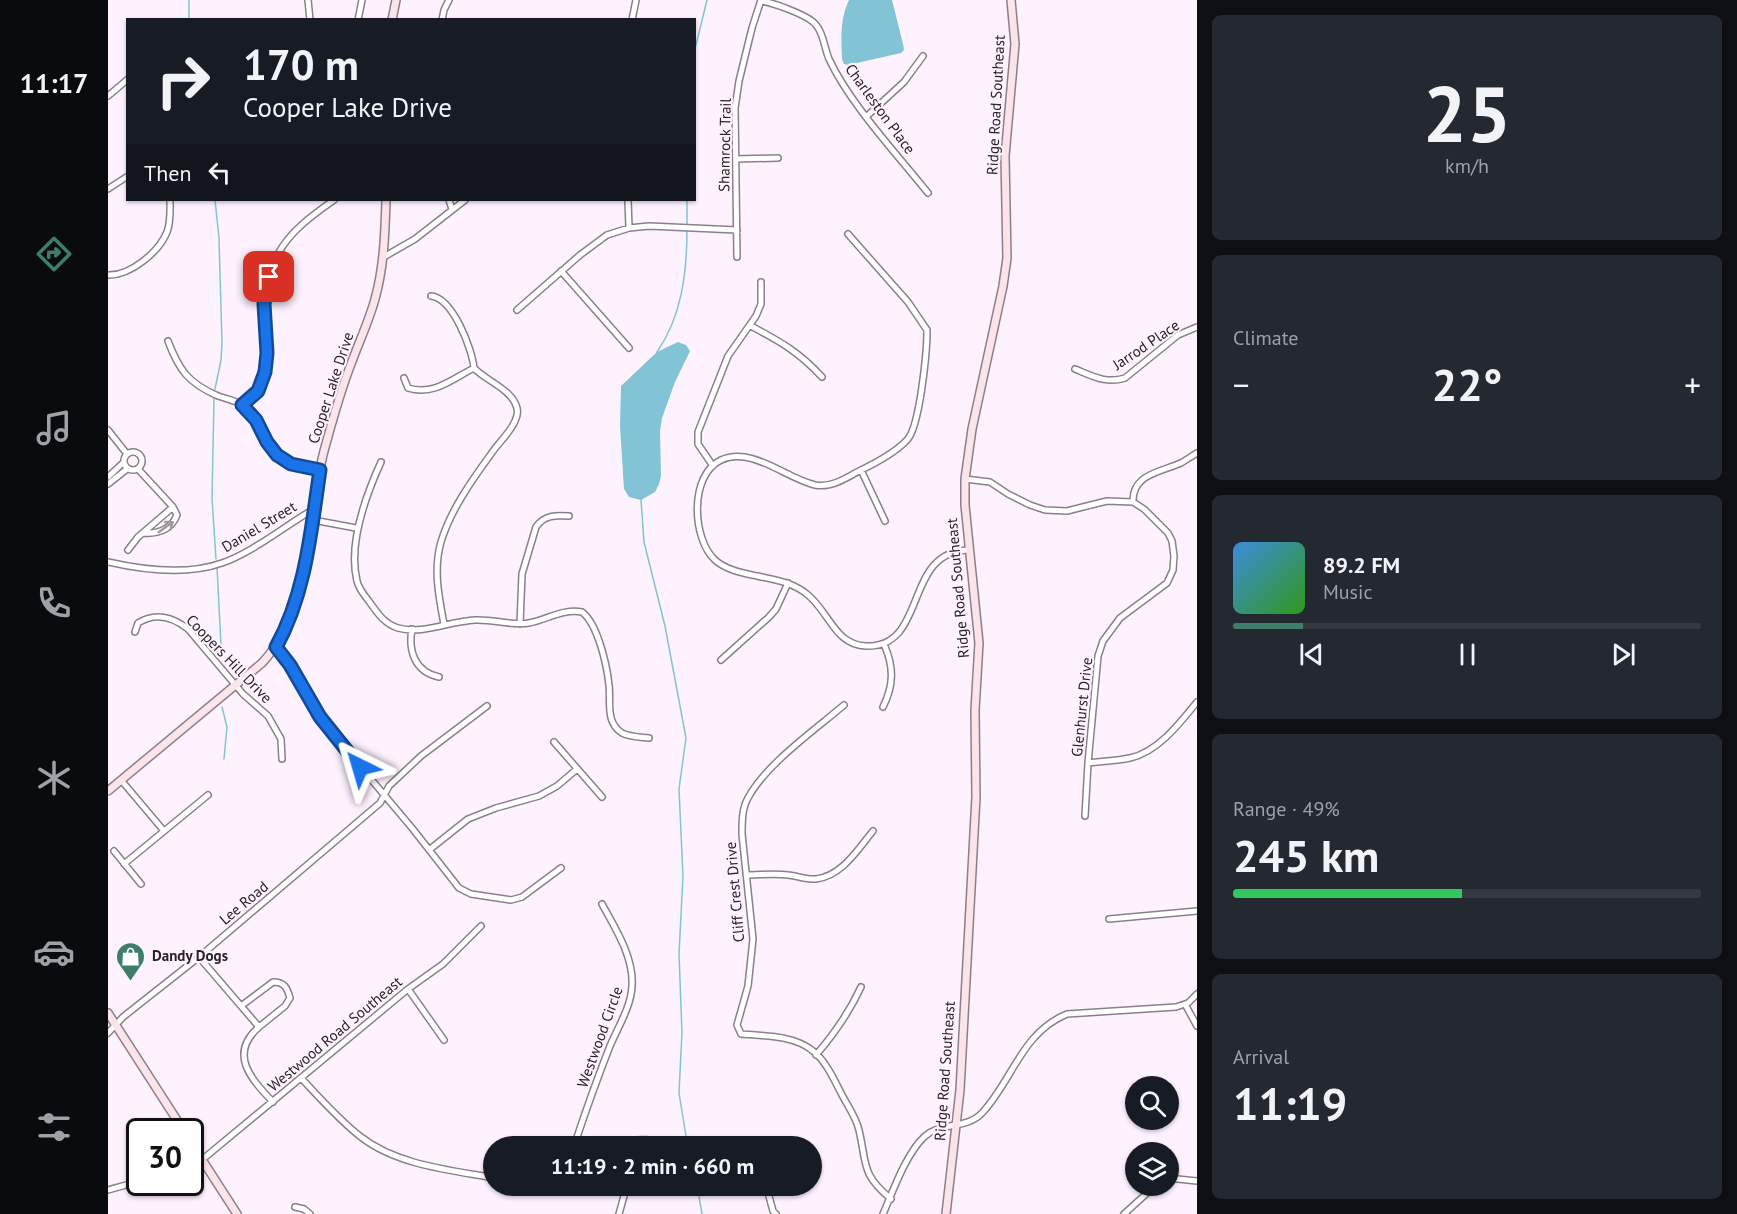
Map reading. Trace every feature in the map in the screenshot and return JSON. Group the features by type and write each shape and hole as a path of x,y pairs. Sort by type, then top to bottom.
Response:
{"street":[{"path":"308,0 310,18"},
{"path":"358,18 362,0"},
{"path":"392,18 396,0"},
{"path":"443,18 449,0"},
{"path":"632,18 636,0"},
{"name":"Ridge Road Southeast","path":"946,1214 956,1125 976,797 975,721 979,643 965,505 965,479 972,429 1007,258 1005,156 1015,44 1011,0"},
{"name":"Charleston Place","path":"761,1 804,16 814,22 829,58 856,102 928,193"},
{"name":"Shamrock Trail","path":"737,257 735,108 739,81 761,1"},
{"path":"867,116 904,82 923,56"},
{"path":"108,96 126,81"},
{"path":"736,159 778,158"},
{"path":"108,189 126,177"},
{"path":"108,275 120,274 136,265 161,243 170,224 170,201"},
{"path":"242,405 258,391 265,372 267,353 264,304 269,277 277,254 303,224 333,201"},
{"name":"Cooper Lake Drive","path":"108,791 236,686 276,647 288,621 303,577 320,470 340,392 375,301 385,239 386,201"},
{"path":"449,201 452,209"},
{"path":"382,258 404,247 464,201"},
{"path":"628,201 629,228"},
{"path":"517,310 607,235 629,228 649,226 737,230"},
{"path":"848,234 908,302 927,330 918,410 909,439 861,470 833,483 816,485 742,456 721,460 702,479 698,495 700,531 705,548 723,566 788,583 801,590 814,601 842,638 849,643 866,646 884,644 900,632 934,563 948,553 970,550"},
{"path":"561,271 629,348"},
{"path":"713,466 698,444 698,432 728,356 751,326 761,304 761,282"},
{"path":"431,297 436,297 443,302 456,317 473,358 474,368 508,394 514,400 518,410 515,423 463,496 441,543 437,580 444,624"},
{"path":"751,326 792,348 806,359 822,377"},
{"name":"Jarrod Place","path":"1075,369 1099,379 1115,381 1125,378 1178,335 1197,327"},
{"path":"168,341 176,364 184,375 198,386 242,405 256,420 267,442 277,455 291,464 320,470"},
{"path":"404,378 408,388 428,391 474,368"},
{"path":"108,430 127,454"},
{"path":"123,463 127,469 132,471 142,462 141,456 134,452 127,454"},
{"path":"965,479 990,482 1008,495 1045,510 1067,511 1107,501 1133,502 1133,492 1139,483 1150,475 1183,462 1197,453"},
{"path":"108,477 123,463 127,454"},
{"path":"381,462 356,528 356,573 362,592 385,621 397,628 412,629 478,620 520,624 577,611 585,615 598,640 609,683 609,714 613,723 621,732 649,738"},
{"path":"138,468 173,507 177,515 168,527 157,533 143,533"},
{"path":"108,484 127,469"},
{"path":"861,470 885,521"},
{"name":"Glenhurst Drive","path":"1085,816 1098,656 1103,641 1120,618 1167,583 1173,570 1172,541 1168,533 1144,509 1133,502"},
{"path":"128,550 143,533 173,507"},
{"name":"Daniel Street","path":"108,562 146,568 203,568 224,562 314,509"},
{"path":"520,624 522,574 536,527 540,521 551,516 569,516"},
{"path":"313,520 356,528"},
{"path":"721,660 770,617 788,583"},
{"name":"Coopers Hill Drive","path":"135,632 138,623 155,616 178,621 188,629 236,686 274,724 281,740 282,759"},
{"path":"412,629 411,647 418,664 429,675 439,676"},
{"path":"883,707 892,684 892,669 884,644"},
{"path":"276,647 290,665 312,705 328,728 459,888 471,894 511,900 522,897 561,868"},
{"path":"1088,763 1132,758 1148,750 1168,736 1197,702"},
{"name":"Cliff Crest Drive","path":"844,705 775,765 746,800 742,818 743,858 753,939 748,986 738,1030 741,1034 791,1040 812,1050 835,1080 858,1128 865,1169 869,1177 891,1199"},
{"name":"Lee Road","path":"108,1034 123,1017 199,957 380,803 389,786 421,756 487,706"},
{"path":"554,742 602,797"},
{"path":"429,850 468,819 496,808 539,796 557,786 577,769"},
{"path":"121,780 164,831"},
{"path":"124,864 208,795"},
{"path":"746,875 790,875 815,880 824,877 838,870 850,859 873,831"},
{"path":"114,851 141,884"},
{"name":"Westwood Circle","path":"578,1136 629,1001 632,986 631,969 625,950 602,904"},
{"path":"1109,919 1197,911"},
{"name":"Westwood Road Southeast","path":"204,1157 408,989 443,964 481,926"},
{"path":"199,957 259,1027"},
{"path":"241,1006 273,982 281,982 288,988 290,998 285,1006 248,1038 243,1057 246,1070 273,1102"},
{"path":"816,1055 850,1012 861,987"},
{"path":"408,989 444,1040"},
{"path":"883,1214 912,1153 924,1138 941,1127 973,1121 982,1113 1028,1043 1052,1020 1067,1014 1176,1007 1185,1004 1197,994"},
{"path":"1185,1004 1197,1026"},
{"path":"108,1013 176,1118"},
{"path":"301,1078 362,1138 386,1152 419,1163 483,1176"},
{"path":"204,1162 237,1214"},
{"path":"1179,1179 1197,1181"},
{"path":"108,1190 126,1185"},
{"path":"619,1214 624,1196"},
{"path":"770,1196 774,1213"},
{"path":"1124,1214 1144,1196"},
{"path":"295,1207 304,1209 310,1214"}],"water":[{"path":"849,0 892,0 904,50 901,53 844,64 841,44 842,29"},
{"path":"678,342 686,345 690,351 675,382 662,418 659,484 655,492 641,500 629,497 624,489 620,426 621,386 657,352"}],"waterway":[{"path":"189,0 189,18"},
{"path":"696,45 707,0"},
{"path":"215,201 219,238 222,343 215,389"},
{"path":"687,201 687,225"},
{"path":"657,352 672,324 681,293 686,261 687,229"},
{"path":"214,399 212,498 216,559"},
{"path":"641,500 644,542 665,626 686,738 679,789 683,876 679,954 682,1032 679,1093 686,1136"},
{"path":"213,653 221,645 217,567"},
{"path":"222,707 227,727 224,759"},
{"path":"699,1196 702,1214"}],"place":[{"name":"Dandy Dogs","path":"131,982"}],"route":[{"path":"269,277 264,304 267,353 265,372 258,391 242,405 256,420 267,442 277,455 291,464 320,470 307,560 288,621 276,647 290,665 320,717 360,767"}]}
